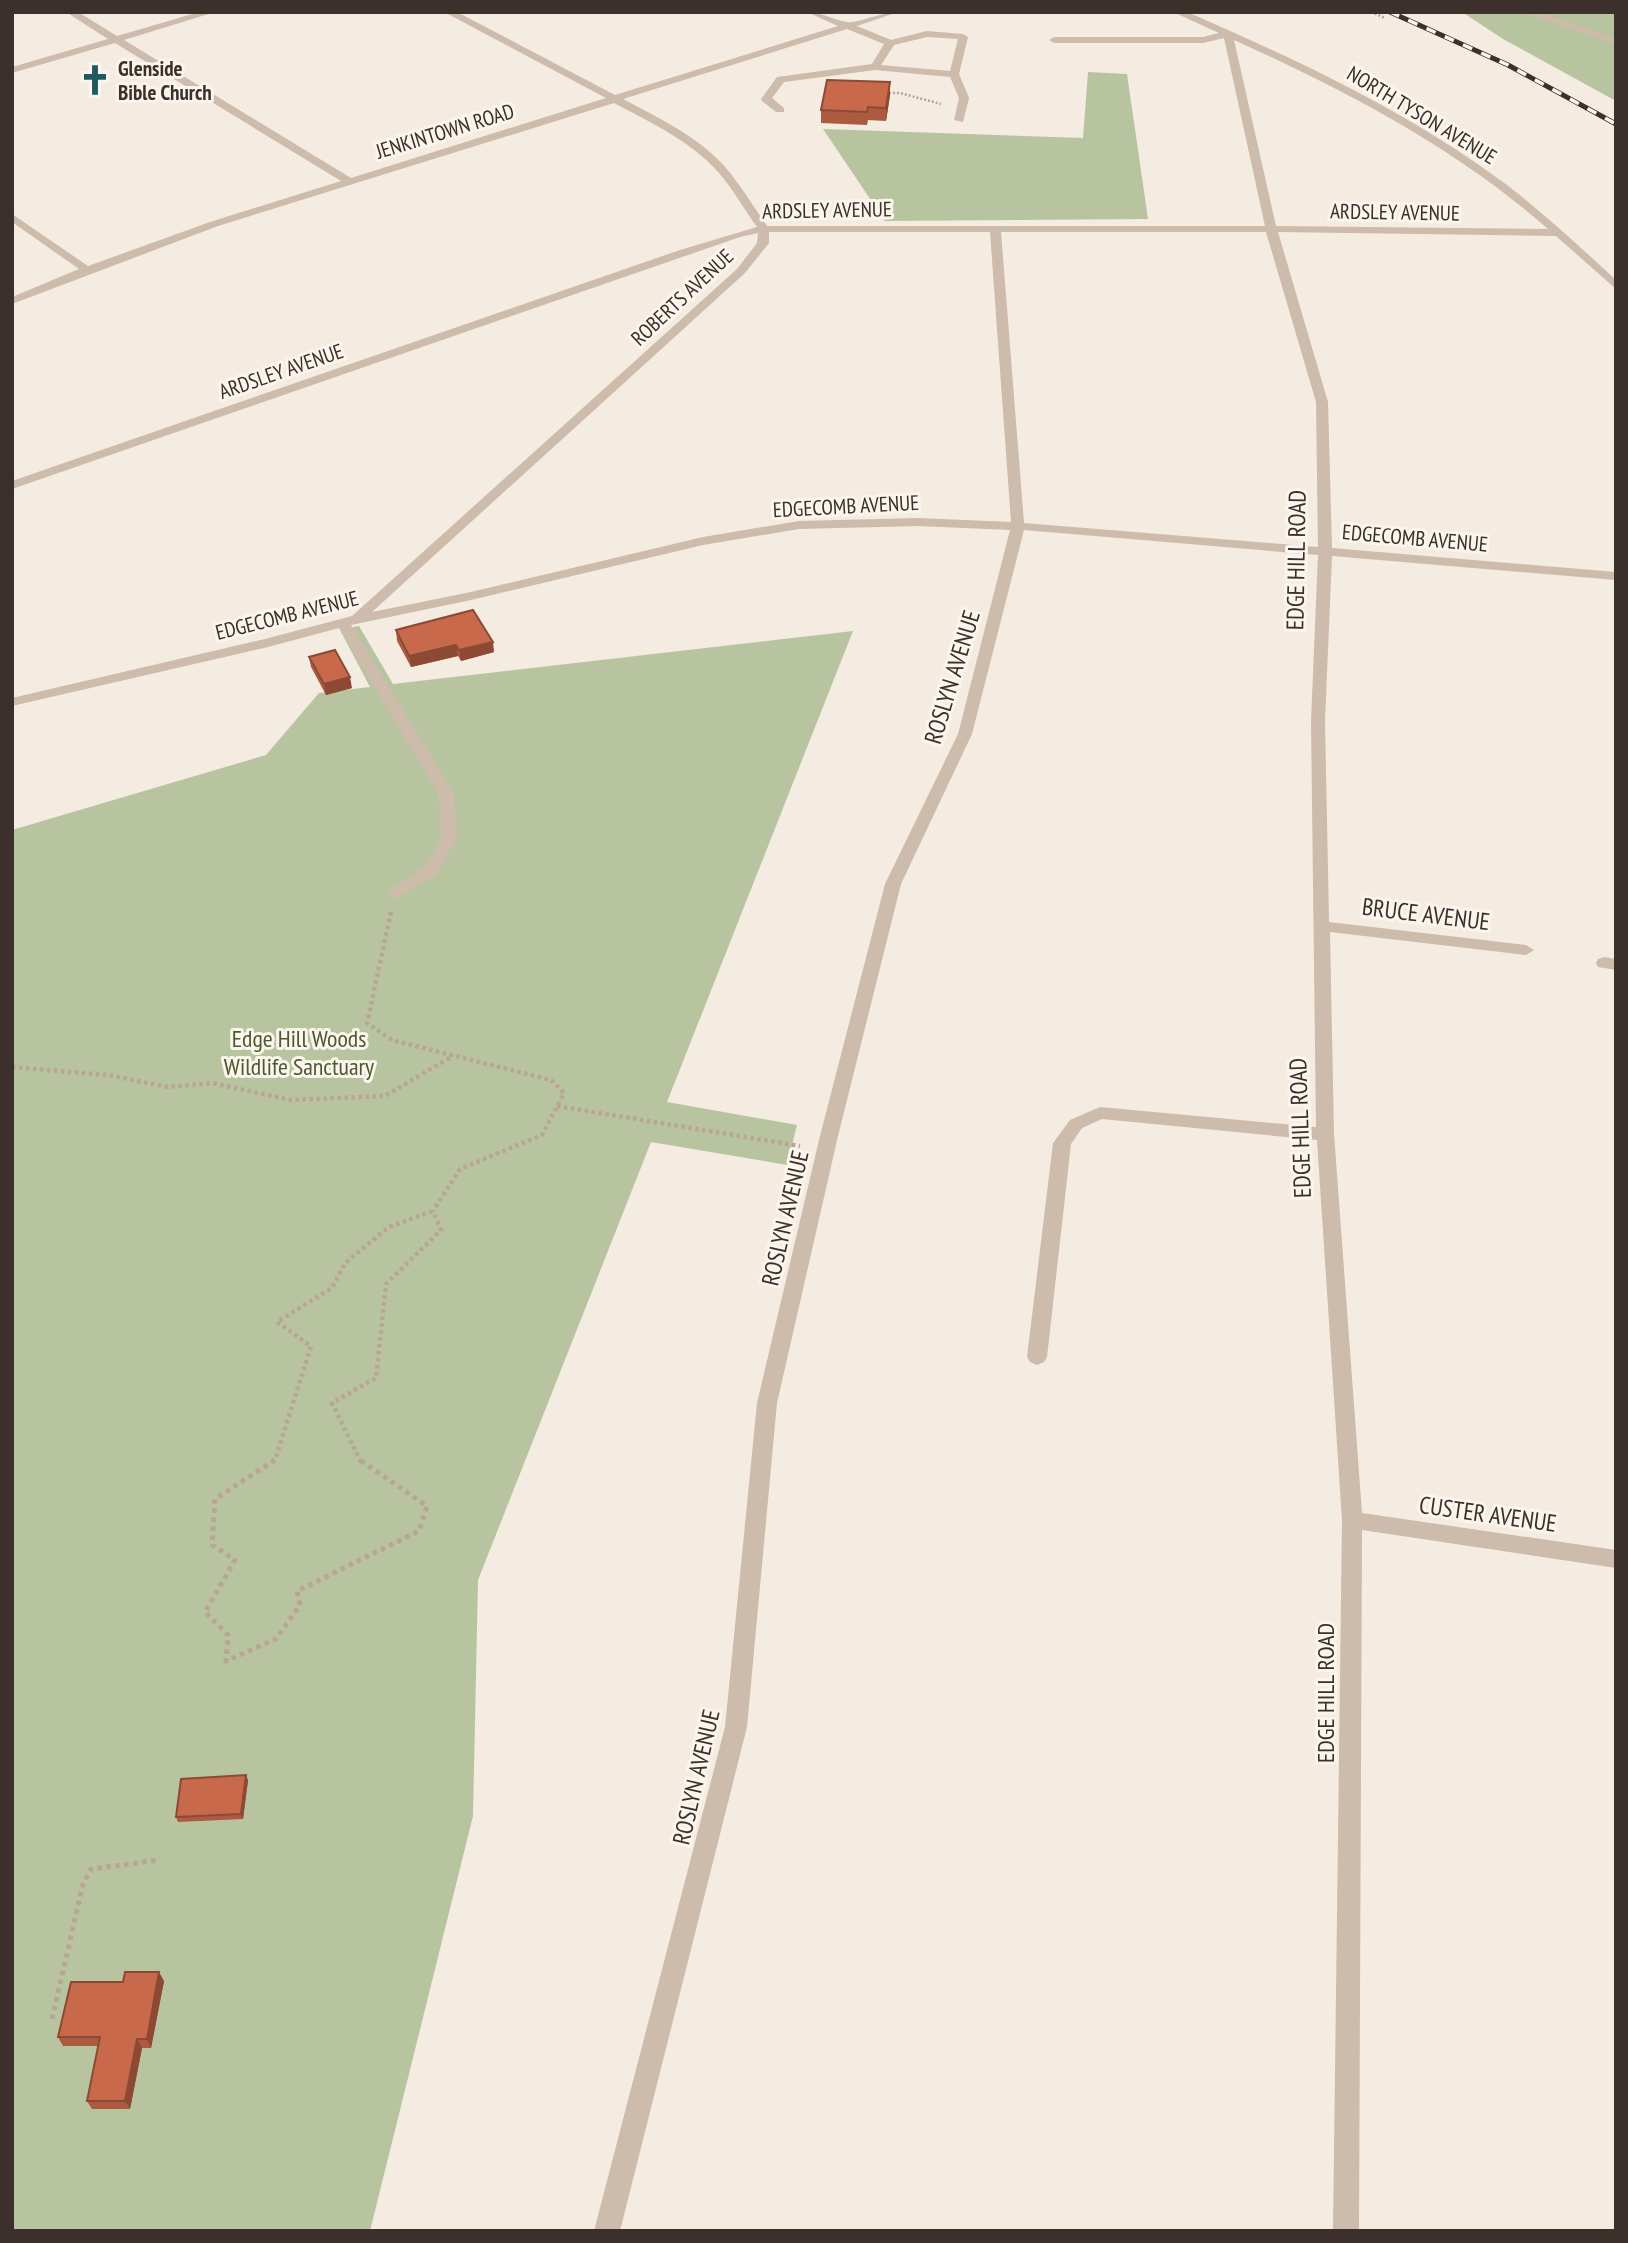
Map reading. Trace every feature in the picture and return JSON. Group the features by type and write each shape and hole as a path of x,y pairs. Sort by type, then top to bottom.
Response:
{"street":[{"path":"71,12 349,181"},
{"path":"12,70 210,12"},
{"path":"449,12 666,126 695,146 722,170 764,229"},
{"path":"811,12 890,43 927,34 963,37 954,74 964,98 959,120"},
{"name":"JENKINTOWN ROAD","path":"12,301 87,270 214,224 893,12"},
{"path":"1527,12 1616,41"},
{"name":"NORTH TYSON AVENUE","path":"1180,13 1330,81 1408,124 1500,185 1559,233 1616,286"},
{"path":"1054,40 1203,40 1228,34"},
{"name":"EDGE HILL ROAD","path":"1228,34 1271,229 1322,402 1325,551 1318,720 1325,1133 1352,1520 1346,2231"},
{"path":"875,66 890,43"},
{"path":"780,110 766,99 781,79 875,66 954,74"},
{"path":"12,217 87,270"},
{"name":"ROSLYN AVENUE","path":"607,2231 736,1727 767,1403 829,1136 893,884 965,734 1018,526 995,228"},
{"name":"ARDSLEY AVENUE","path":"12,485 684,252 738,234 764,229 1271,229 1559,233"},
{"name":"ROBERTS AVENUE","path":"349,620 741,271 763,243 764,229"},
{"name":"EDGECOMB AVENUE","path":"12,702 268,643 349,620 471,596 703,541 799,526 918,522 1018,526 1616,576"},
{"path":"349,620 446,793 449,838 431,870 396,894"},
{"name":"BRUCE AVENUE","path":"1320,926 1526,950"},
{"path":"1037,1357 1062,1143 1076,1124 1100,1113 1325,1133"},
{"name":"CUSTER AVENUE","path":"1352,1520 1616,1559"}],"path":[{"path":"1371,12 1385,18"},
{"path":"880,92 900,92 946,105"},
{"path":"396,894 367,1023 392,1040 551,1080 564,1093 542,1135 460,1169 433,1211 389,1227 345,1263 332,1288 277,1322 311,1346 275,1460 215,1499 212,1545 235,1560 205,1612 228,1634 226,1661 276,1639 300,1605 297,1591 419,1531 427,1506 362,1464 332,1403 376,1378 386,1284 441,1230 433,1211"},
{"path":"12,1067 34,1066 108,1075 168,1087 212,1083 291,1100 385,1096 451,1056"},
{"path":"557,1106 800,1146"},
{"path":"52,2019 83,1884 92,1869 160,1860"}],"green space":[{"path":"1462,12 1616,12 1616,101 1503,39"},
{"path":"1088,72 1127,74 1148,219 885,221 823,129 1083,138"},
{"name":"Edge Hill Woods Wildlife Sanctuary","path":"359,626 393,684 853,631 667,1102 797,1125 787,1165 651,1142 478,1580 473,1816 370,2231 12,2231 12,830 266,755 319,693 370,687 340,630"}],"building":[{"path":"827,80 890,82 886,108 868,107 867,112 821,110"},
{"path":"473,610 493,642 459,650 456,645 409,656 396,630"},
{"path":"335,650 350,677 324,684 309,657"},
{"path":"246,1775 241,1814 176,1817 181,1779"},
{"path":"125,1972 159,1972 147,2039 137,2039 125,2101 87,2101 100,2037 58,2037 71,1982 123,1982"}],"railway":[{"path":"1390,12 1508,65 1616,124"}],"place":[{"name":"Glenside Bible Church","path":"95,80"}]}
